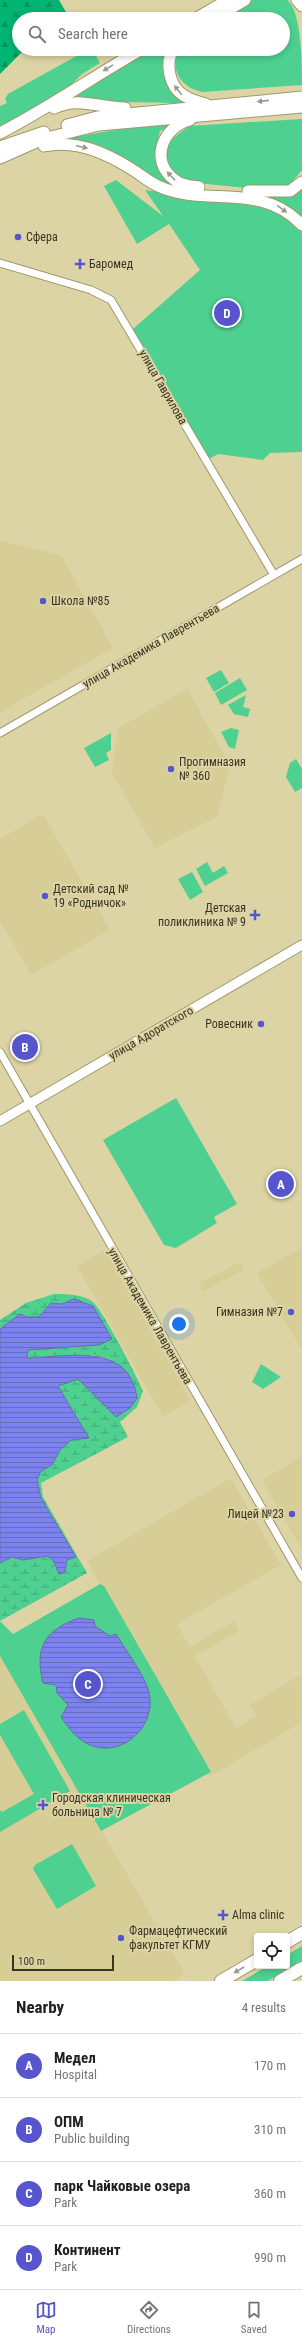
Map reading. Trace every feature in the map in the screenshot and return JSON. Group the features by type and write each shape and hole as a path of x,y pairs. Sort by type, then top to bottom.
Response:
{"main road":[{"path":"207,12 228,0"},
{"path":"225,12 245,0"},
{"path":"297,0 302,6"},
{"path":"22,122 110,66 129,56"},
{"path":"172,56 169,68 171,80 181,94 193,101 213,106"},
{"path":"0,147 97,117 302,97"},
{"path":"0,132 71,101 108,108 135,107 160,111"},
{"path":"302,107 180,123 172,128 161,146 164,167 175,181 186,185 275,193 290,191 302,182"},
{"path":"0,158 43,139 99,125 185,116 276,110"},
{"path":"16,152 64,143 96,150 159,186 188,193 265,202 277,205 302,225"},
{"path":"290,1940 302,1933"},
{"path":"221,1981 254,1962"},
{"path":"280,1981 302,1968"}],"street":[{"name":"улица Гаврилова","path":"0,263 91,290 111,300 274,575"},
{"name":"улица Академика Лаврентьева","path":"0,733 302,559"},
{"name":"улица Адоратского","path":"0,1121 302,945"},
{"name":"улица Академика Лаврентьева","path":"0,1052 302,1578"}],"shaded area":[{"name":"Школа №85","path":"0,541 61,555 113,648 0,712"},
{"name":"Прогимназия № 360","path":"187,689 230,765 217,817 155,848 112,773 118,728"},
{"name":"Детский сад № 19 «Родничок»","path":"43,814 110,930 31,975 0,920 0,839"},
{"name":"Гимназия №7","path":"302,1248 302,1350 257,1273"},
{"path":"105,1250 191,1401 163,1417 77,1266"},
{"path":"240,1262 244,1270 203,1291 199,1283"},
{"name":"Лицей №23","path":"302,1457 302,1549 262,1480"},
{"path":"231,1478 281,1565 177,1624 190,1647 234,1621 239,1631 195,1656 236,1728 257,1716 250,1705 302,1674 302,1722 209,1777 87,1561"},
{"name":"Городская клиническая больница № 7","path":"0,1656 185,1974 172,1981 0,1981"}],"green space":[{"path":"0,0 59,0 66,12 12,12 12,56 18,56 0,74"},
{"path":"252,0 287,0 292,6 296,15 300,40 302,85 202,92 194,90 183,82 176,71 175,56 290,56 290,12 232,12"},
{"path":"76,56 96,56 100,63 82,74 66,90 0,128 0,106 7,103 5,99 8,94"},
{"path":"139,56 166,56 187,104 140,102 60,102"},
{"path":"302,119 302,170 288,187 257,189 187,182 181,180 166,165 165,153 167,143 189,126"},
{"path":"176,124 160,131 157,156 162,167 179,186 259,196 290,194 302,190 302,219 290,210 157,183 102,146 69,138 144,125"},
{"path":"116,180 163,216 145,190 269,208 292,220 302,233 302,452 270,453 263,460 218,454 209,459 133,329 200,270 169,224 137,244 104,186"},
{"path":"221,670 229,683 214,692 206,678"},
{"path":"240,678 247,690 221,705 215,693"},
{"path":"246,695 243,707 250,709 248,717 234,714 228,705"},
{"path":"231,728 239,730 235,749 229,747 221,732"},
{"path":"111,733 111,750 106,753 109,760 95,767 84,748"},
{"path":"296,759 302,769 302,788 295,792 286,777 290,763"},
{"path":"207,862 213,873 224,866 228,873 205,886 196,869"},
{"path":"192,872 203,892 190,900 178,879"},
{"path":"176,1098 237,1204 214,1217 217,1223 176,1248 164,1245 103,1140"},
{"path":"54,1294 69,1294 84,1297 89,1299 98,1307 143,1391 137,1407 120,1422 128,1437 41,1483 43,1497 87,1573 0,1621 0,1563 12,1557 23,1560 48,1556 53,1560 56,1569 65,1572 67,1560 53,1518 41,1498 37,1480 41,1471 52,1465 60,1450 71,1440 57,1386 78,1379 116,1417 110,1359 93,1355 27,1358 28,1350 64,1346 74,1299 62,1304 51,1303 39,1317 27,1317 20,1314 0,1329 0,1320 26,1303"},
{"path":"261,1364 281,1377 263,1389 252,1382"},
{"path":"100,1584 104,1586 211,1772 101,1831 0,1656 0,1621 13,1634"},
{"path":"24,1710 70,1791 0,1832 0,1810 2,1812 34,1794 0,1735 0,1724"},
{"path":"72,1844 96,1886 57,1909 33,1869 35,1865"},
{"path":"302,1946 302,1962 290,1969 290,1953"},
{"path":"263,1969 289,1969 268,1981 242,1981"}],"water":[{"path":"74,1299 93,1306 112,1339 99,1345 28,1350 27,1358 78,1355 94,1356 109,1360 122,1368 132,1380 137,1398 130,1408 116,1417 78,1379 58,1386 89,1438 71,1440 60,1450 52,1465 41,1471 37,1480 41,1498 76,1557 67,1560 65,1572 59,1574 53,1560 48,1556 23,1560 12,1557 0,1563 0,1329 20,1314 27,1317 39,1317 51,1303 62,1304"},
{"path":"79,1618 94,1620 95,1626 110,1636 116,1634 140,1671 149,1693 150,1706 147,1718 141,1729 133,1738 123,1744 111,1748 99,1747 86,1743 78,1738 61,1717 68,1705 57,1693 56,1685 43,1683 40,1659 41,1650 45,1642 50,1634 58,1628"}],"place":[{"name":"Сфера","path":"18,237"},
{"name":"Баромед","path":"80,264"},
{"name":"Континент","path":"227,313"},
{"name":"Школа №85","path":"43,601"},
{"name":"Прогимназия № 360","path":"171,769"},
{"name":"Детский сад № 19 «Родничок»","path":"45,896"},
{"name":"Детская поликлиника № 9","path":"255,915"},
{"name":"Ровесник","path":"261,1024"},
{"name":"ОПМ","path":"25,1047"},
{"name":"Медел","path":"281,1184"},
{"name":"Гимназия №7","path":"291,1312"},
{"name":"Лицей №23","path":"292,1514"},
{"name":"парк Чайковые озера","path":"88,1684"},
{"name":"Городская клиническая больница № 7","path":"43,1805"},
{"name":"Alma clinic","path":"223,1915"},
{"name":"Фармацефтический факультет КГМУ","path":"121,1938"}]}
